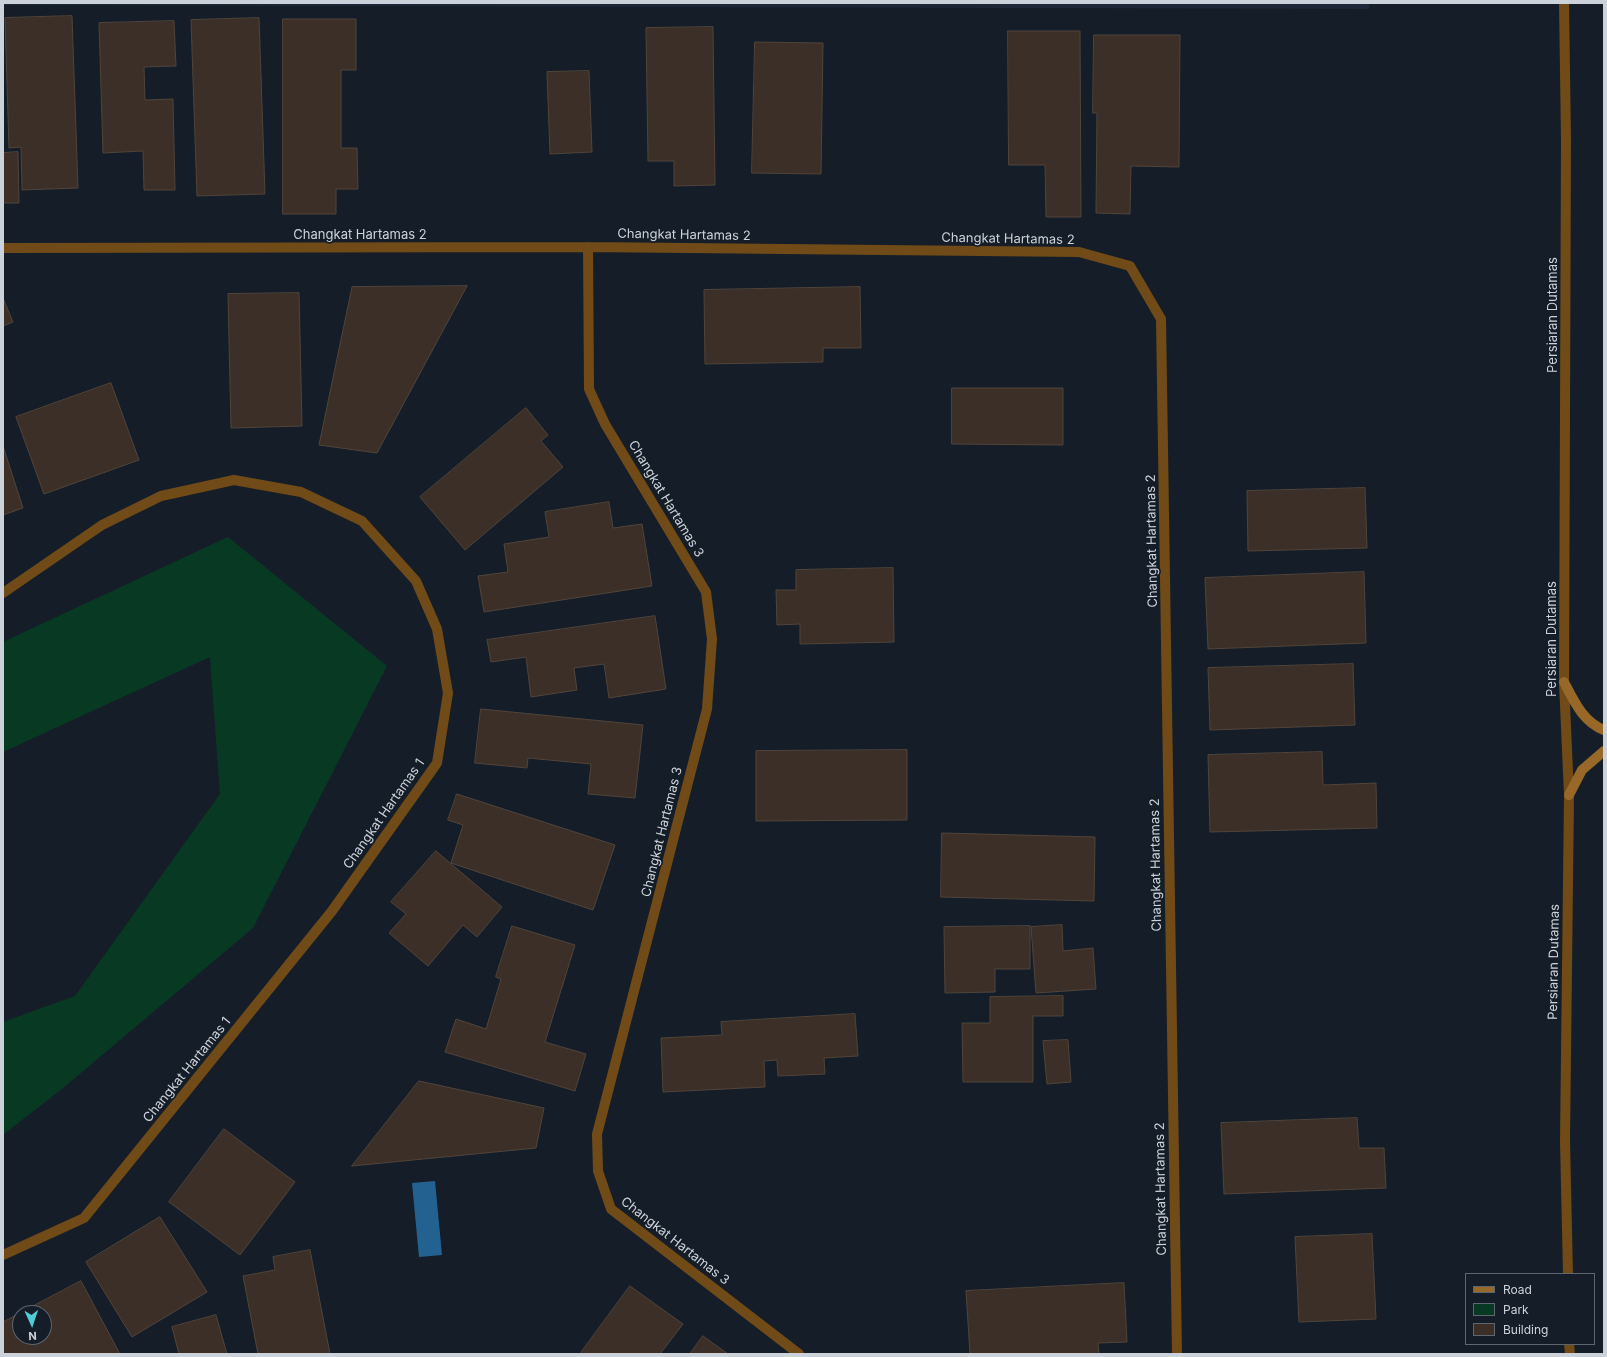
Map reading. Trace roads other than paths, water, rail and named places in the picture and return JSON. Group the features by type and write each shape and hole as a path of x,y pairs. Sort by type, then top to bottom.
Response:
{"main road":[{"path":"1564,682 1577,707 1594,726 1604,730"},
{"path":"1569,795 1582,770 1604,751"}],"street":[{"name":"Persiaran Dutamas","path":"1564,3 1566,140 1564,682 1569,795 1565,1141 1568,1273"},
{"name":"Changkat Hartamas 2","path":"3,248 588,247 1079,252 1130,266 1161,319 1177,1354"},
{"name":"Changkat Hartamas 3","path":"588,247 589,389 605,424 706,592 712,639 707,709 597,1134 598,1171 611,1209 799,1354"},
{"name":"Changkat Hartamas 1","path":"3,593 102,525 161,496 234,480 301,492 362,521 416,581 437,629 448,693 436,763 332,911 84,1218 3,1255"}],"water":[{"path":"435,1181 442,1255 419,1257 412,1183"}]}
